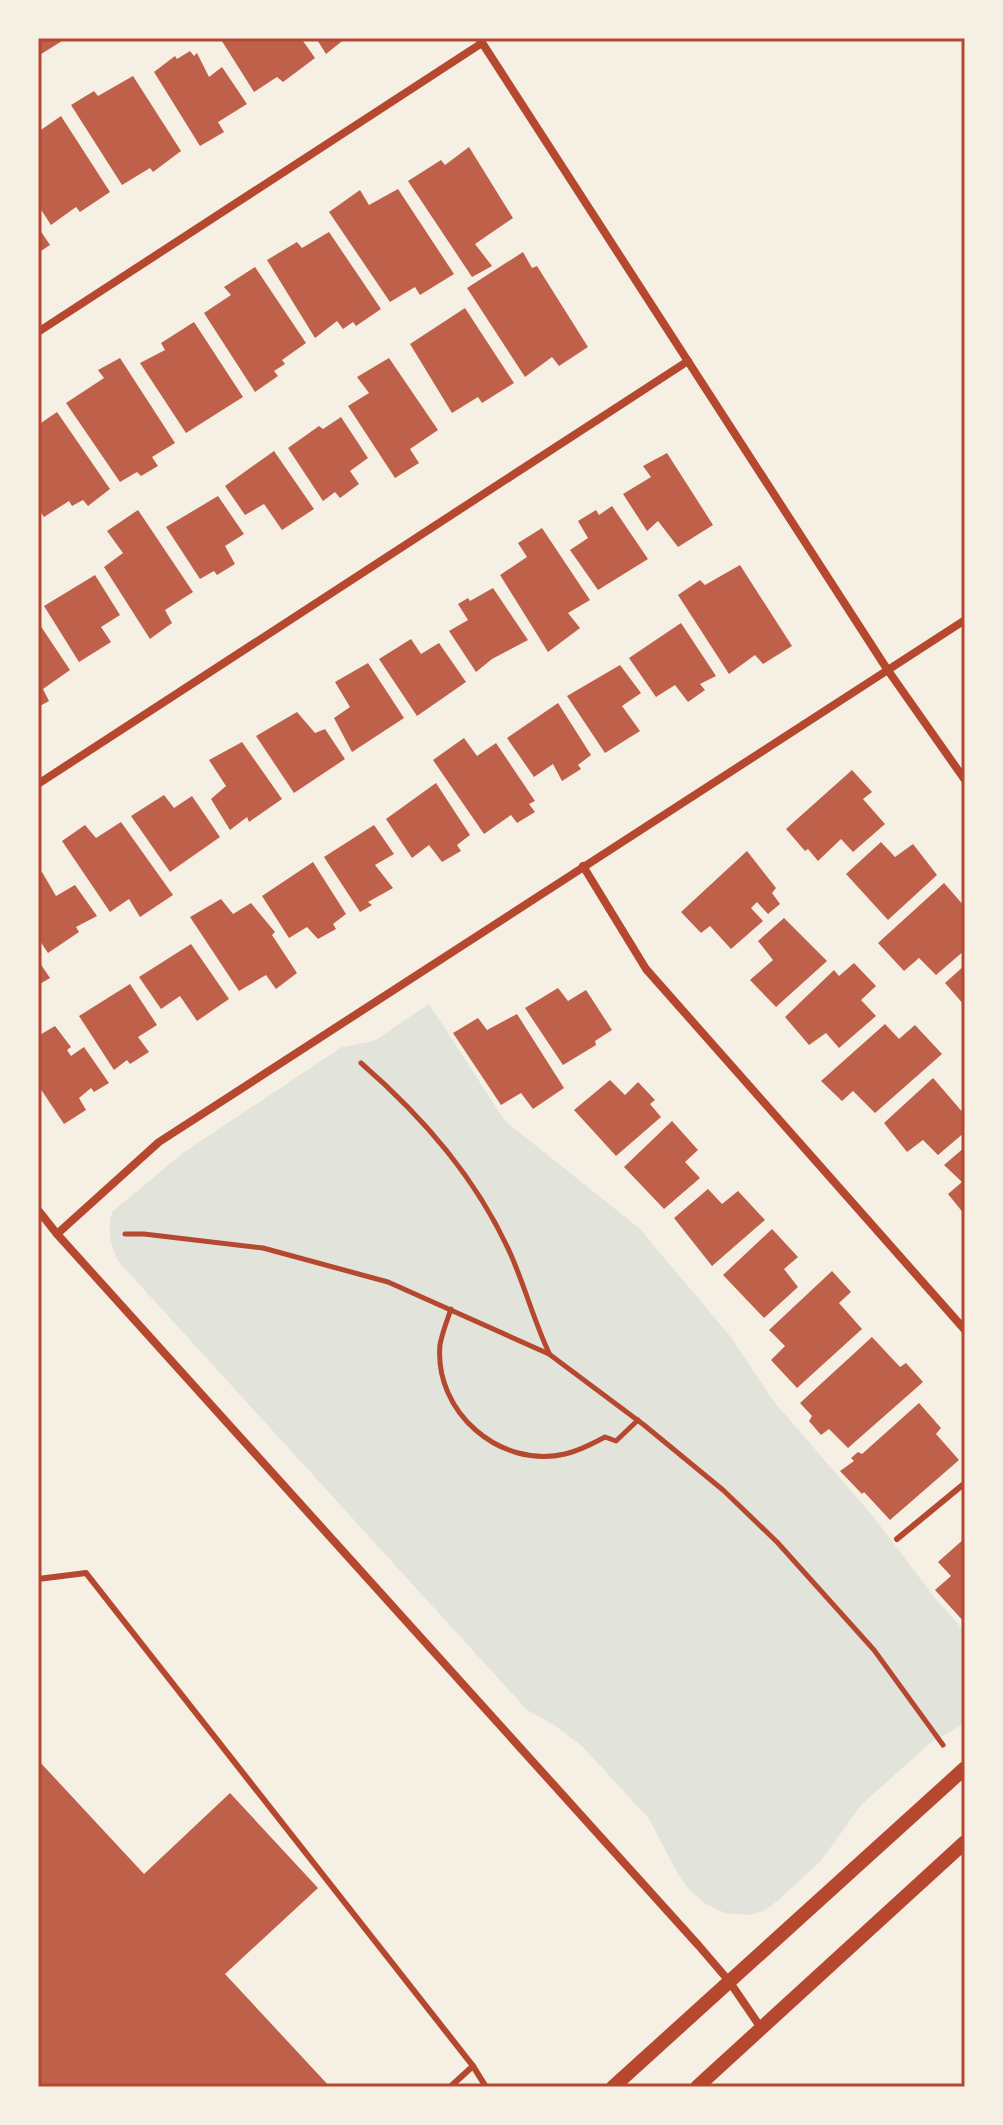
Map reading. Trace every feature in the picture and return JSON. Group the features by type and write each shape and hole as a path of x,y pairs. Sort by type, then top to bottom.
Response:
{"street":[{"path":"38,332 480,40 887,669 965,780"},
{"path":"38,784 688,361"},
{"path":"57,1234 159,1142 965,620"},
{"path":"583,866 646,969 965,1330"},
{"path":"38,1210 729,1981 761,2028"},
{"path":"613,2087 965,1768"},
{"path":"697,2087 965,1842"}],"lane":[{"path":"897,1539 965,1483"},
{"path":"38,1579 86,1573 473,2066 486,2087"},
{"path":"450,2087 473,2066"}],"path":[{"path":"361,1063 431,1129 476,1190 512,1257 549,1354"},
{"path":"125,1234 263,1248 388,1282 549,1354 638,1420 723,1490 777,1542 874,1650 943,1745"},
{"path":"451,1309 440,1345 444,1382 468,1425 484,1438 523,1456 549,1457 575,1451 605,1437 616,1441 638,1420"}],"shaded area":[{"path":"429,1004 505,1121 639,1228 730,1336 775,1403 872,1515 965,1632 965,1723 929,1744 861,1805 821,1861 764,1911 748,1915 725,1913 691,1892 679,1876 649,1819 582,1746 527,1710 118,1261 113,1248 110,1231 112,1212 183,1153 342,1047 374,1041"}],"building":[{"path":"38,38 60,38 62,41 38,56"},
{"path":"220,38 301,38 315,58 283,82 277,77 254,92"},
{"path":"316,38 346,38 326,54"},
{"path":"190,51 194,56 197,53 209,77 222,67 247,104 218,122 224,132 200,146 154,72 175,56 177,59"},
{"path":"133,76 181,151 153,172 150,168 122,185 71,105 94,91 98,96"},
{"path":"61,116 110,192 80,212 76,207 51,225 38,205 38,132"},
{"path":"469,147 513,218 475,244 492,266 472,277 408,181 441,160 445,165"},
{"path":"398,189 454,274 420,295 415,287 390,302 329,212 360,190 369,205"},
{"path":"38,227 50,245 38,253"},
{"path":"329,232 381,309 356,326 353,322 343,329 337,321 315,338 267,260 297,242 302,248"},
{"path":"523,252 532,268 537,266 588,347 559,366 552,357 525,377 467,288"},
{"path":"255,267 306,343 282,360 285,364 274,371 278,376 255,392 204,313 231,295 224,287"},
{"path":"465,308 514,383 482,403 478,397 452,413 410,344"},
{"path":"194,322 243,397 186,433 140,363 165,350 161,343"},
{"path":"120,358 175,443 152,457 158,466 141,476 137,472 120,482 66,403 104,378 98,370"},
{"path":"389,358 438,430 410,449 419,463 395,478 348,406 369,393 357,377"},
{"path":"57,412 110,489 88,506 83,500 72,506 69,501 44,517 38,508 38,425"},
{"path":"341,417 368,458 350,471 359,484 340,498 335,492 323,501 288,448 319,426 323,429"},
{"path":"274,451 314,509 282,530 264,504 245,515 225,486"},
{"path":"667,453 713,525 678,547 658,521 647,531 623,494 651,477 643,466"},
{"path":"218,496 244,534 225,546 235,564 217,575 214,571 200,579 166,527"},
{"path":"612,506 648,559 598,590 570,550 588,538 578,521 596,510 599,515"},
{"path":"138,510 193,592 165,610 172,623 150,639 104,567 123,553 107,531"},
{"path":"542,528 590,600 568,613 580,628 548,652 500,575 527,557 518,543"},
{"path":"740,565 792,646 763,664 755,655 729,674 678,595 700,580 705,585"},
{"path":"95,575 120,615 101,627 111,642 79,662 44,606"},
{"path":"493,588 528,640 492,659 476,672 449,631 468,620 458,604"},
{"path":"38,622 70,670 43,689 49,701 38,707"},
{"path":"681,623 716,676 700,684 705,690 688,702 675,685 656,697 629,658"},
{"path":"411,639 421,654 439,643 466,682 417,716 379,659"},
{"path":"368,663 404,718 352,752 334,718 350,707 335,682"},
{"path":"620,665 641,693 622,706 640,731 605,753 567,696"},
{"path":"558,703 591,755 578,765 581,769 562,781 553,764 534,777 507,738"},
{"path":"297,712 315,733 325,729 345,759 294,793 256,736"},
{"path":"464,738 477,756 496,743 535,801 529,804 535,812 517,823 511,815 484,834 433,760"},
{"path":"242,742 282,799 249,822 247,817 230,830 211,799 226,786 209,760"},
{"path":"852,770 872,792 863,799 885,824 853,852 841,839 818,861 786,829"},
{"path":"436,783 470,835 457,845 461,851 442,862 429,845 412,858 386,819"},
{"path":"164,795 174,808 192,796 220,837 170,872 131,816"},
{"path":"121,822 173,895 140,917 129,899 110,912 62,841 85,825 96,838"},
{"path":"374,825 394,854 375,865 393,888 368,902 372,905 360,912 324,857"},
{"path":"881,842 895,857 913,844 937,875 888,920 846,874"},
{"path":"747,851 776,888 772,893 780,904 768,914 757,902 751,908 763,921 731,949 710,926 701,933 681,912"},
{"path":"313,862 346,914 333,924 336,929 318,939 307,927 289,938 262,896"},
{"path":"42,872 56,896 75,885 97,916 76,927 79,932 48,953 38,938 38,875"},
{"path":"944,883 965,907 965,950 936,975 919,958 904,971 878,943"},
{"path":"221,899 233,914 251,903 275,932 272,935 297,973 276,989 266,975 239,991 190,917"},
{"path":"784,918 827,961 776,1007 750,980 773,960 758,941"},
{"path":"191,944 229,999 197,1021 180,996 161,1009 139,977"},
{"path":"38,960 50,978 38,985"},
{"path":"854,963 876,986 861,1000 876,1016 839,1048 826,1033 809,1045 785,1017 834,970 839,976"},
{"path":"965,965 965,1006 945,983"},
{"path":"130,984 157,1025 138,1037 149,1052 130,1064 127,1060 114,1070 79,1016"},
{"path":"558,988 568,1001 586,990 612,1030 595,1041 596,1045 563,1065 525,1008"},
{"path":"517,1014 564,1088 533,1109 521,1093 501,1105 453,1033 478,1018 487,1030"},
{"path":"885,1024 899,1039 915,1025 942,1054 875,1113 853,1091 842,1101 821,1081"},
{"path":"55,1026 71,1047 67,1050 71,1056 84,1047 109,1083 94,1092 91,1088 79,1098 86,1110 64,1124 38,1085 38,1036"},
{"path":"933,1078 965,1115 965,1132 938,1155 923,1140 907,1152 884,1123"},
{"path":"610,1080 625,1095 638,1082 655,1100 650,1104 661,1117 616,1156 574,1110"},
{"path":"672,1121 698,1150 685,1162 700,1178 664,1209 624,1167"},
{"path":"965,1147 965,1215 948,1194 962,1182 944,1165"},
{"path":"708,1189 722,1204 738,1191 765,1220 712,1266 674,1218"},
{"path":"772,1229 798,1257 784,1269 798,1287 764,1318 723,1275"},
{"path":"832,1271 851,1292 839,1303 862,1329 797,1388 771,1360 785,1346 769,1330"},
{"path":"872,1337 900,1367 906,1363 923,1382 848,1448 829,1429 821,1435 809,1421 812,1416 800,1403"},
{"path":"919,1403 941,1428 936,1434 959,1460 890,1520 840,1471 854,1461 851,1458 858,1452 862,1454"},
{"path":"965,1538 965,1623 935,1590 951,1576 938,1562"},
{"path":"38,1760 144,1874 230,1793 318,1888 225,1974 330,2087 38,2087"}]}
